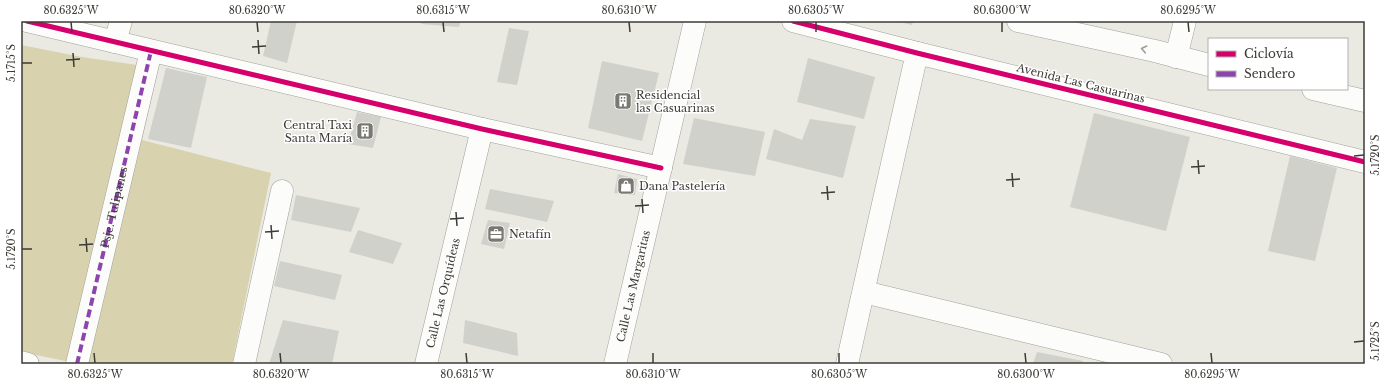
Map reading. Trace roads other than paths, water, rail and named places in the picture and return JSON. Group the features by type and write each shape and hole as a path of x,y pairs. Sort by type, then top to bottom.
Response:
{"street":[{"path":"27,21 482,129 661,168"},
{"path":"115,42 121,21"},
{"name":"Calle Las Margaritas","path":"615,364 695,21"},
{"name":"Avenida Las Casuarinas","path":"793,21 917,53 1365,162"},
{"path":"1018,21 1155,51 1208,65"},
{"path":"1176,57 1185,21"},
{"name":"Psje. Tulipanes","path":"77,364 151,51"},
{"path":"847,364 917,53"},
{"path":"1317,90 1365,101"},
{"name":"Calle Las Orquídeas","path":"426,364 482,129"},
{"path":"244,364 282,190"},
{"path":"864,292 1161,364"},
{"path":"21,362 28,364"}],"place":[{"name":"Residencial las Casuarinas","path":"623,101"},
{"name":"Central Taxi Santa María","path":"365,131"},
{"name":"Dana Pastelería","path":"626,186"},
{"name":"Netafín","path":"496,234"}]}
